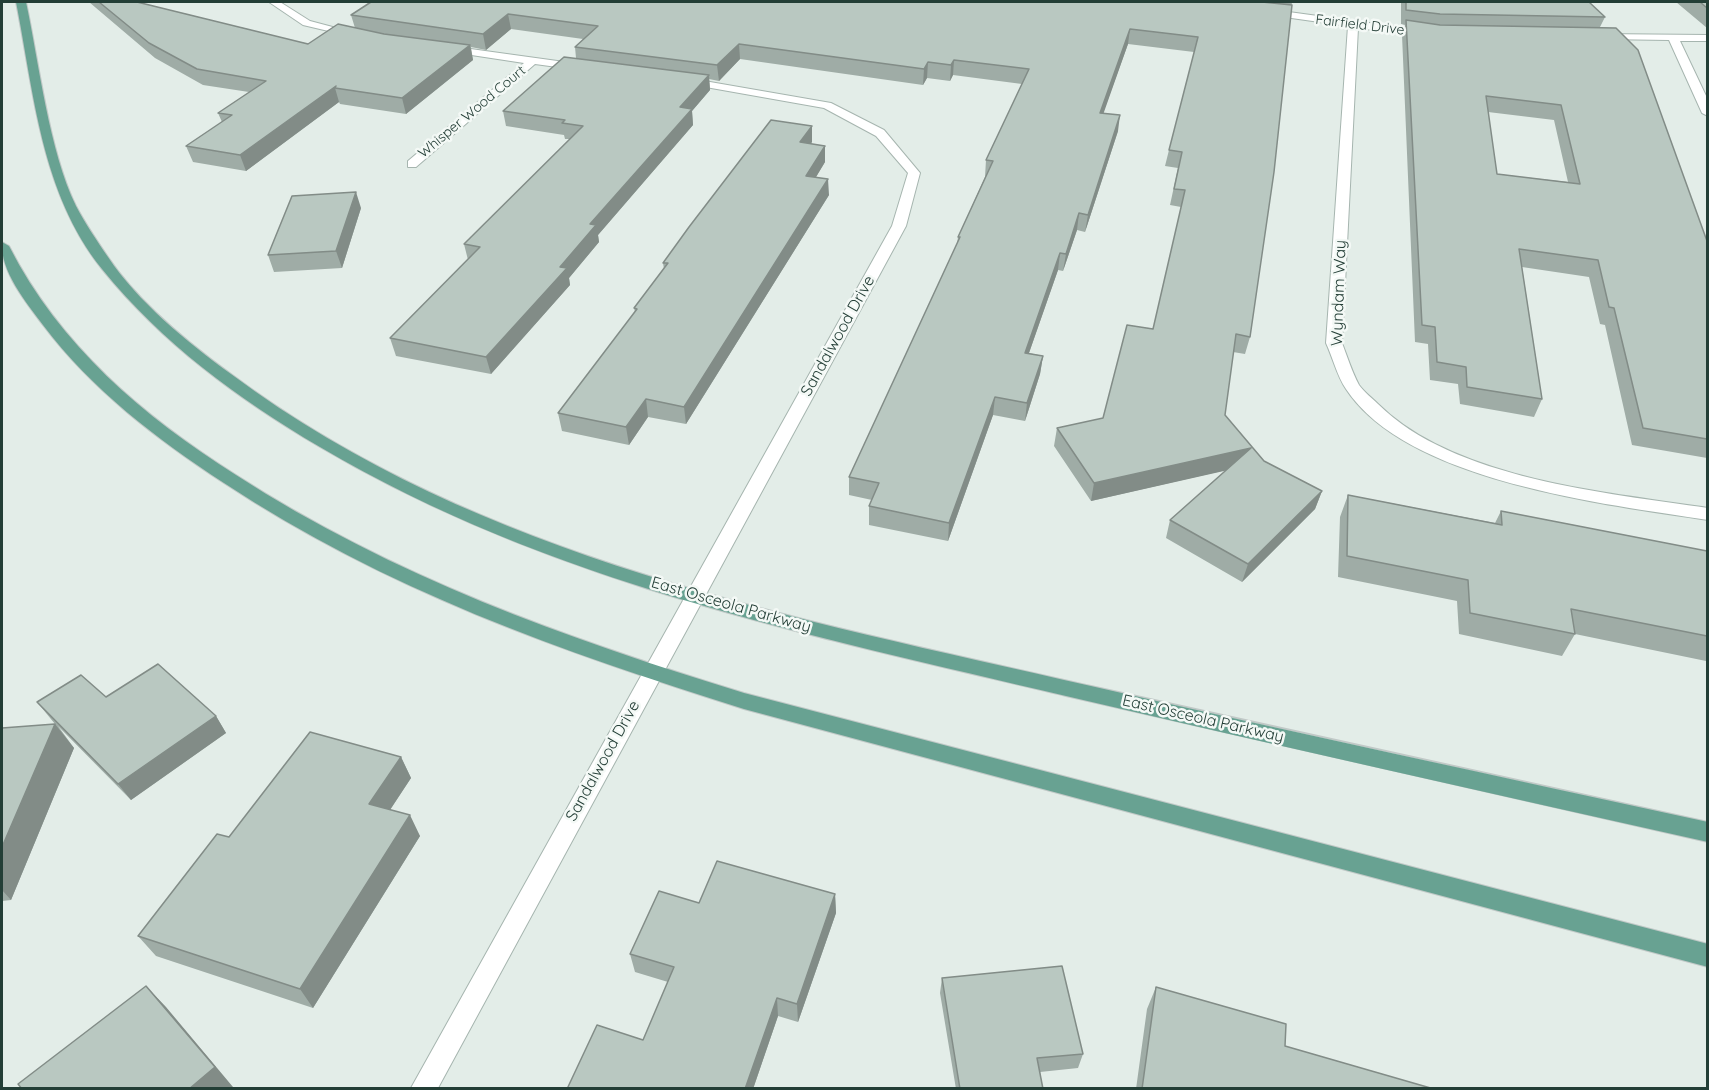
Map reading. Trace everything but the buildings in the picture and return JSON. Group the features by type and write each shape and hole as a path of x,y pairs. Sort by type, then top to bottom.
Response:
{"main road":[{"name":"East Osceola Parkway","path":"21,2 52,157 69,205 105,264 173,338 267,409 380,475 521,539 693,598 847,637 1219,723 1707,832"},
{"path":"2,246 47,320 88,368 141,418 225,480 324,538 430,590 532,631 651,673 825,723 1707,956"}],"street":[{"path":"274,2 307,23 375,40"},
{"name":"Fairfield Drive","path":"1250,10 1435,34"},
{"name":"Wyndam Way","path":"1353,25 1334,343 1338,364 1347,380 1368,405 1399,430 1437,452 1479,469 1523,483 1707,514"},
{"path":"1592,36 1707,38"},
{"path":"1673,37 1707,112"},
{"path":"432,47 592,68"},
{"name":"Whisper Wood Court","path":"412,164 533,60"},
{"name":"Sandalwood Drive","path":"424,1089 899,226 914,173 880,133 827,105 675,80"}]}
